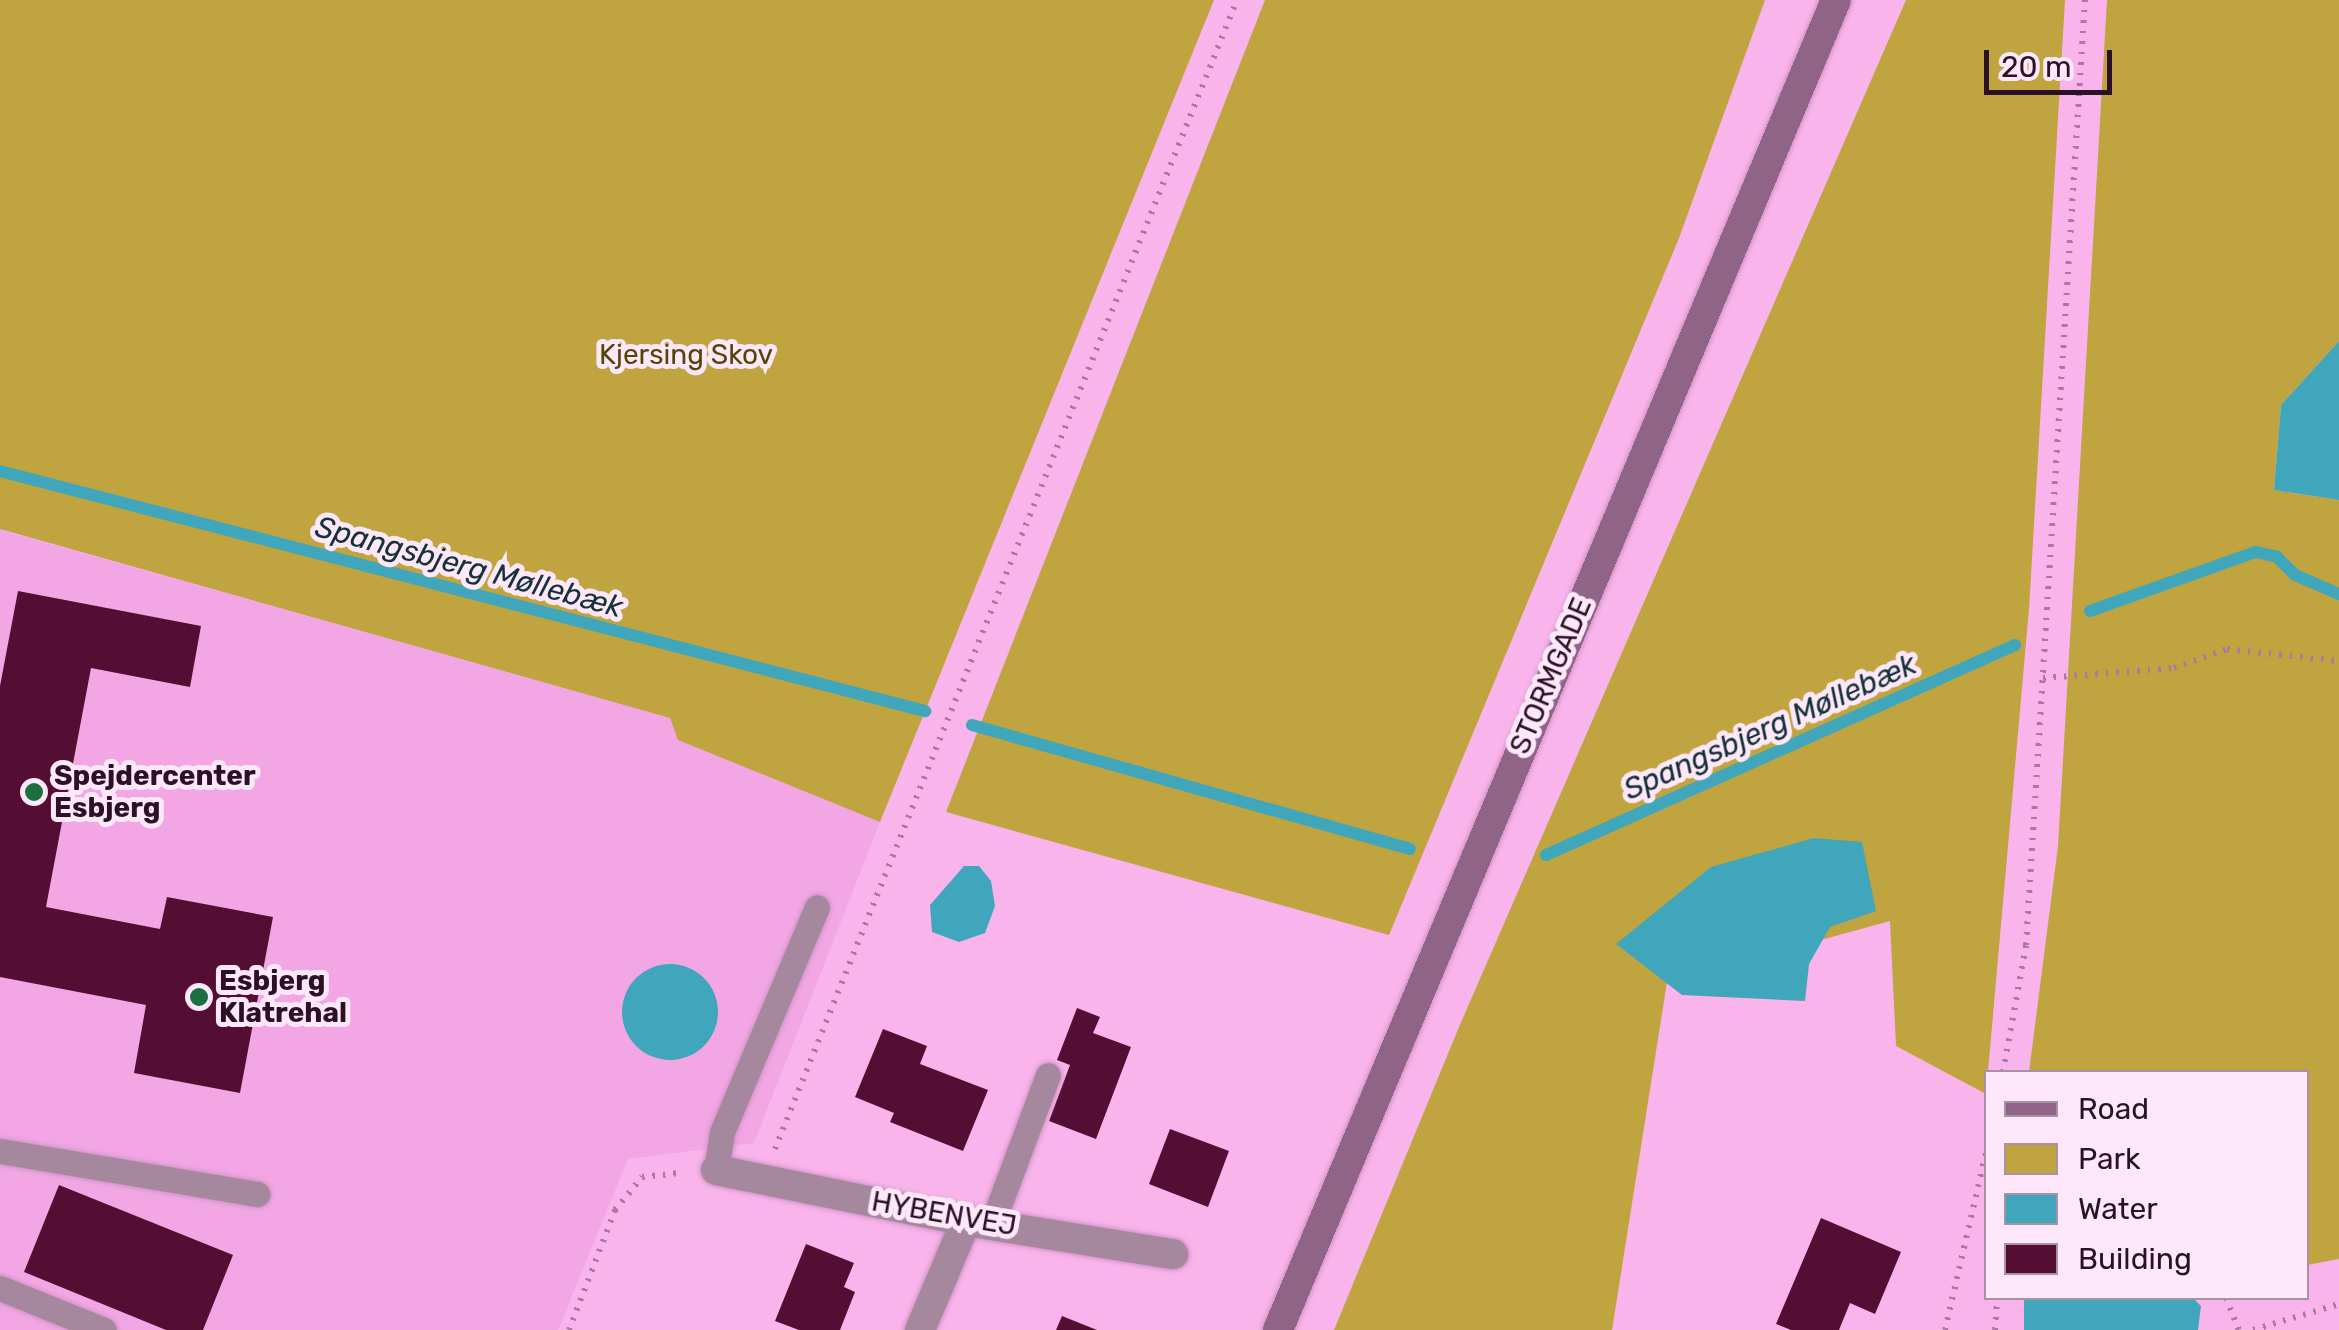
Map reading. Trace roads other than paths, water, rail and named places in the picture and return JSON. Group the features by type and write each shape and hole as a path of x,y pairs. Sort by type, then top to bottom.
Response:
{"street":[{"name":"STORMGADE","path":"1278,1330 1829,7"},
{"name":"HYBENVEJ","path":"716,1170 979,1222 1174,1254"},
{"path":"920,1330 979,1222"}],"lane":[{"path":"716,1170 722,1132 817,907"},
{"path":"979,1222 1048,1075"},
{"path":"0,1151 257,1194"},
{"path":"0,1288 104,1330"}],"water":[{"path":"2339,341 2339,500 2274,490 2281,405"},
{"path":"1814,838 1862,842 1876,911 1830,927 1809,964 1805,1001 1682,995 1616,944 1711,867"},
{"path":"964,866 979,866 991,881 995,906 985,933 959,942 932,932 930,905"},
{"path":"670,964 689,967 704,978 715,993 715,1031 704,1046 689,1057 670,1060 651,1057 636,1046 625,1031 622,1012 625,993 636,978 651,967"},
{"path":"2024,1300 2195,1300 2201,1306 2198,1330 2024,1330"}],"waterway":[{"name":"Spangsbjerg Møllebæk","path":"0,471 925,711"},
{"name":"Spangsbjerg Møllebæk","path":"2090,611 2256,552 2277,557 2295,575 2339,594"},
{"name":"Spangsbjerg Møllebæk","path":"1546,855 2015,645"},
{"name":"Spangsbjerg Møllebæk","path":"972,725 1410,849"}],"place":[{"name":"Spejdercenter Esbjerg","path":"34,792"},
{"name":"Esbjerg Klatrehal","path":"199,997"}],"park label":[{"name":"Kjersing Skov","path":"686,355"}]}
